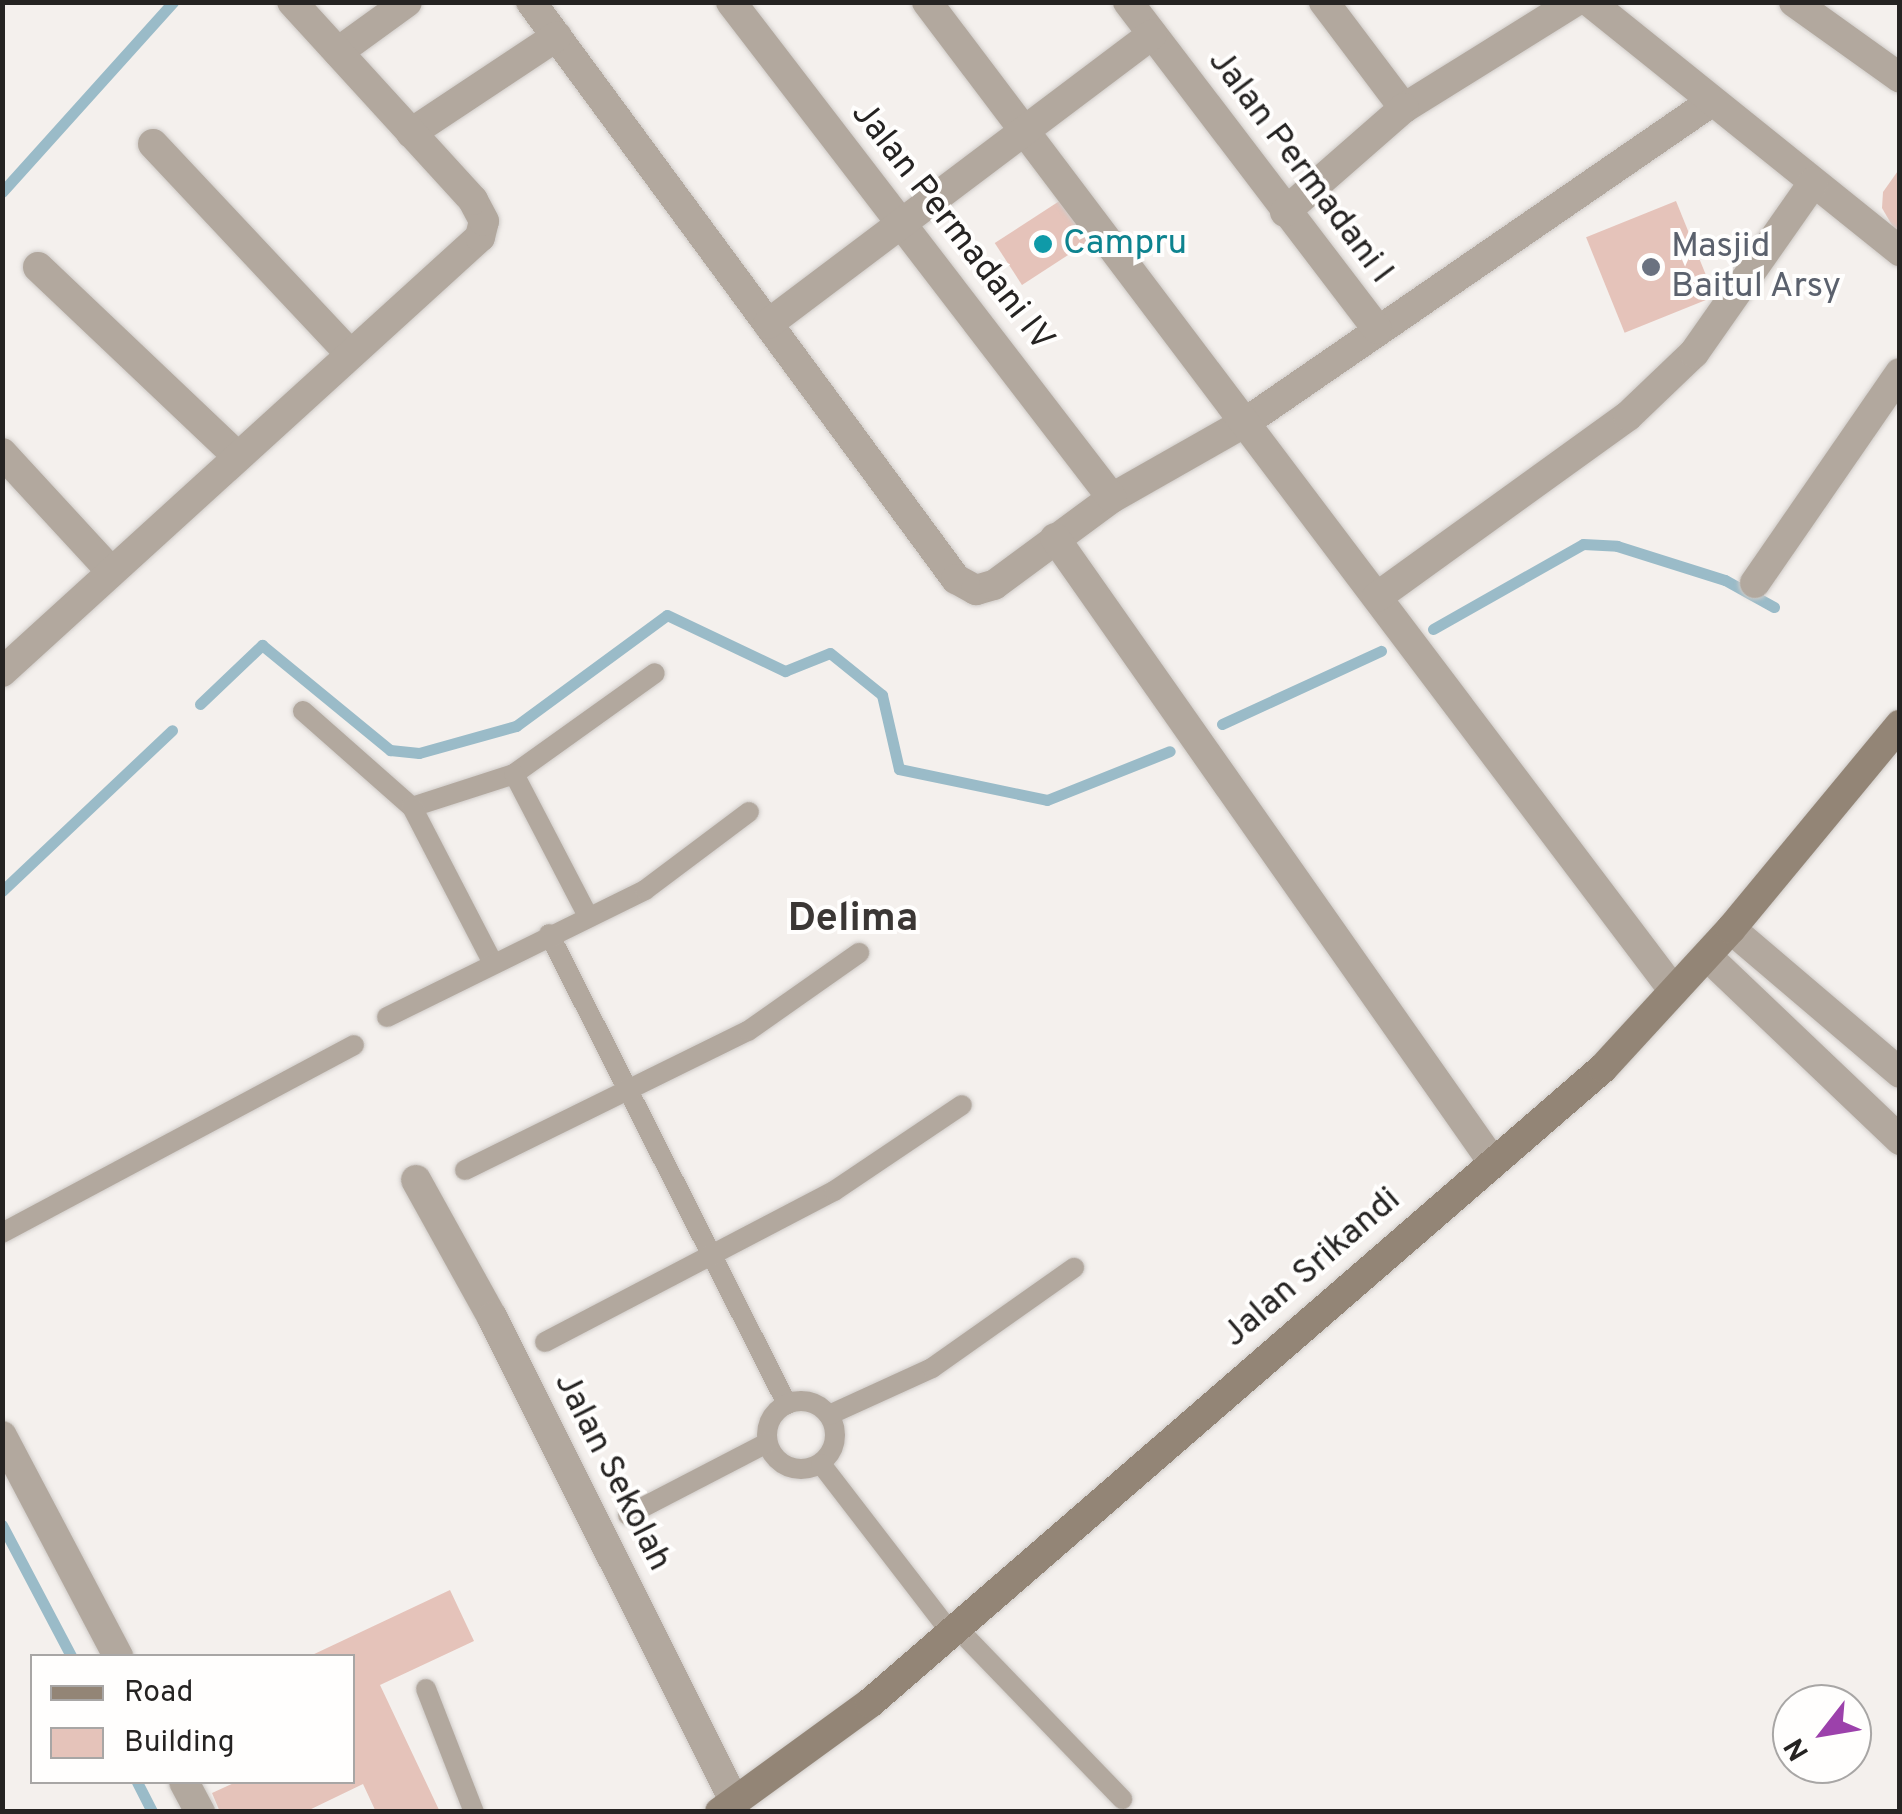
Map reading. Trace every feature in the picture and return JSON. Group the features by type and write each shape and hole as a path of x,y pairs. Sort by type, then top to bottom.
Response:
{"main road":[{"name":"Jalan Srikandi","path":"727,1806 870,1703 1602,1068 1731,929 1900,726"}],"street":[{"path":"2,672 348,352 480,237 484,221 473,200 292,2"},
{"path":"338,52 407,2"},
{"path":"531,2 967,588 994,585 1112,498 1246,422 1711,102"},
{"name":"Jalan Permadani IV","path":"731,2 1112,498"},
{"path":"927,2 1674,991"},
{"name":"Jalan Permadani I","path":"1128,2 1376,329"},
{"path":"1324,2 1404,108"},
{"path":"1285,212 1404,108 1574,2"},
{"path":"1590,2 1900,251"},
{"path":"1794,2 1900,78"},
{"path":"768,324 1152,35"},
{"path":"411,133 557,36"},
{"path":"153,144 348,352"},
{"path":"1377,597 1628,416 1694,353 1814,183"},
{"path":"38,267 236,455"},
{"path":"1755,583 1900,373"},
{"path":"2,454 111,571"},
{"path":"1056,538 1492,1161"},
{"path":"1731,929 1900,1073"},
{"path":"1707,956 1900,1140"},
{"name":"Jalan Sekolah","path":"416,1180 492,1317 727,1806"},
{"path":"2,1436 117,1654"},
{"path":"185,1784 200,1812"}],"lane":[{"path":"412,807 514,774 655,673"},
{"path":"303,710 412,807 493,964"},
{"path":"514,774 588,916"},
{"path":"387,1018 645,890 749,812"},
{"path":"550,934 786,1404"},
{"path":"465,1170 748,1031 860,953"},
{"path":"2,1233 354,1045"},
{"path":"545,1342 834,1192 962,1104"},
{"path":"829,1415 932,1368 1074,1268"},
{"path":"810,1402 829,1415 834,1446 821,1464 789,1468 767,1443 770,1420 786,1404 810,1402"},
{"path":"628,1515 767,1443"},
{"path":"821,1464 954,1630 1122,1799"},
{"path":"426,1690 474,1812"}],"building":[{"path":"1900,168 1900,239 1882,208 1883,192"},
{"name":"Campru","path":"1061,200 1088,242 1022,285 995,243"},
{"name":"Masjid Baitul Arsy","path":"1676,201 1715,296 1625,333 1586,237"},
{"path":"450,1590 474,1641 380,1685 440,1812 376,1812 363,1784 305,1812 220,1812 212,1793 232,1784 355,1784 355,1654 314,1654"}],"waterway":[{"path":"2,192 173,2"},
{"path":"1433,629 1583,544 1617,546 1725,580 1774,607"},
{"path":"200,704 262,645 390,750 419,753 516,726 667,615 785,671 830,653 882,695 899,769 1047,800 1170,751"},
{"path":"1222,724 1381,651"},
{"path":"2,891 172,730"},
{"path":"2,1525 70,1654"},
{"path":"138,1784 152,1812"}],"place":[{"name":"Campru","path":"1043,244"},
{"name":"Masjid Baitul Arsy","path":"1651,267"}],"district":[{"name":"Delima","path":"853,920"}]}
